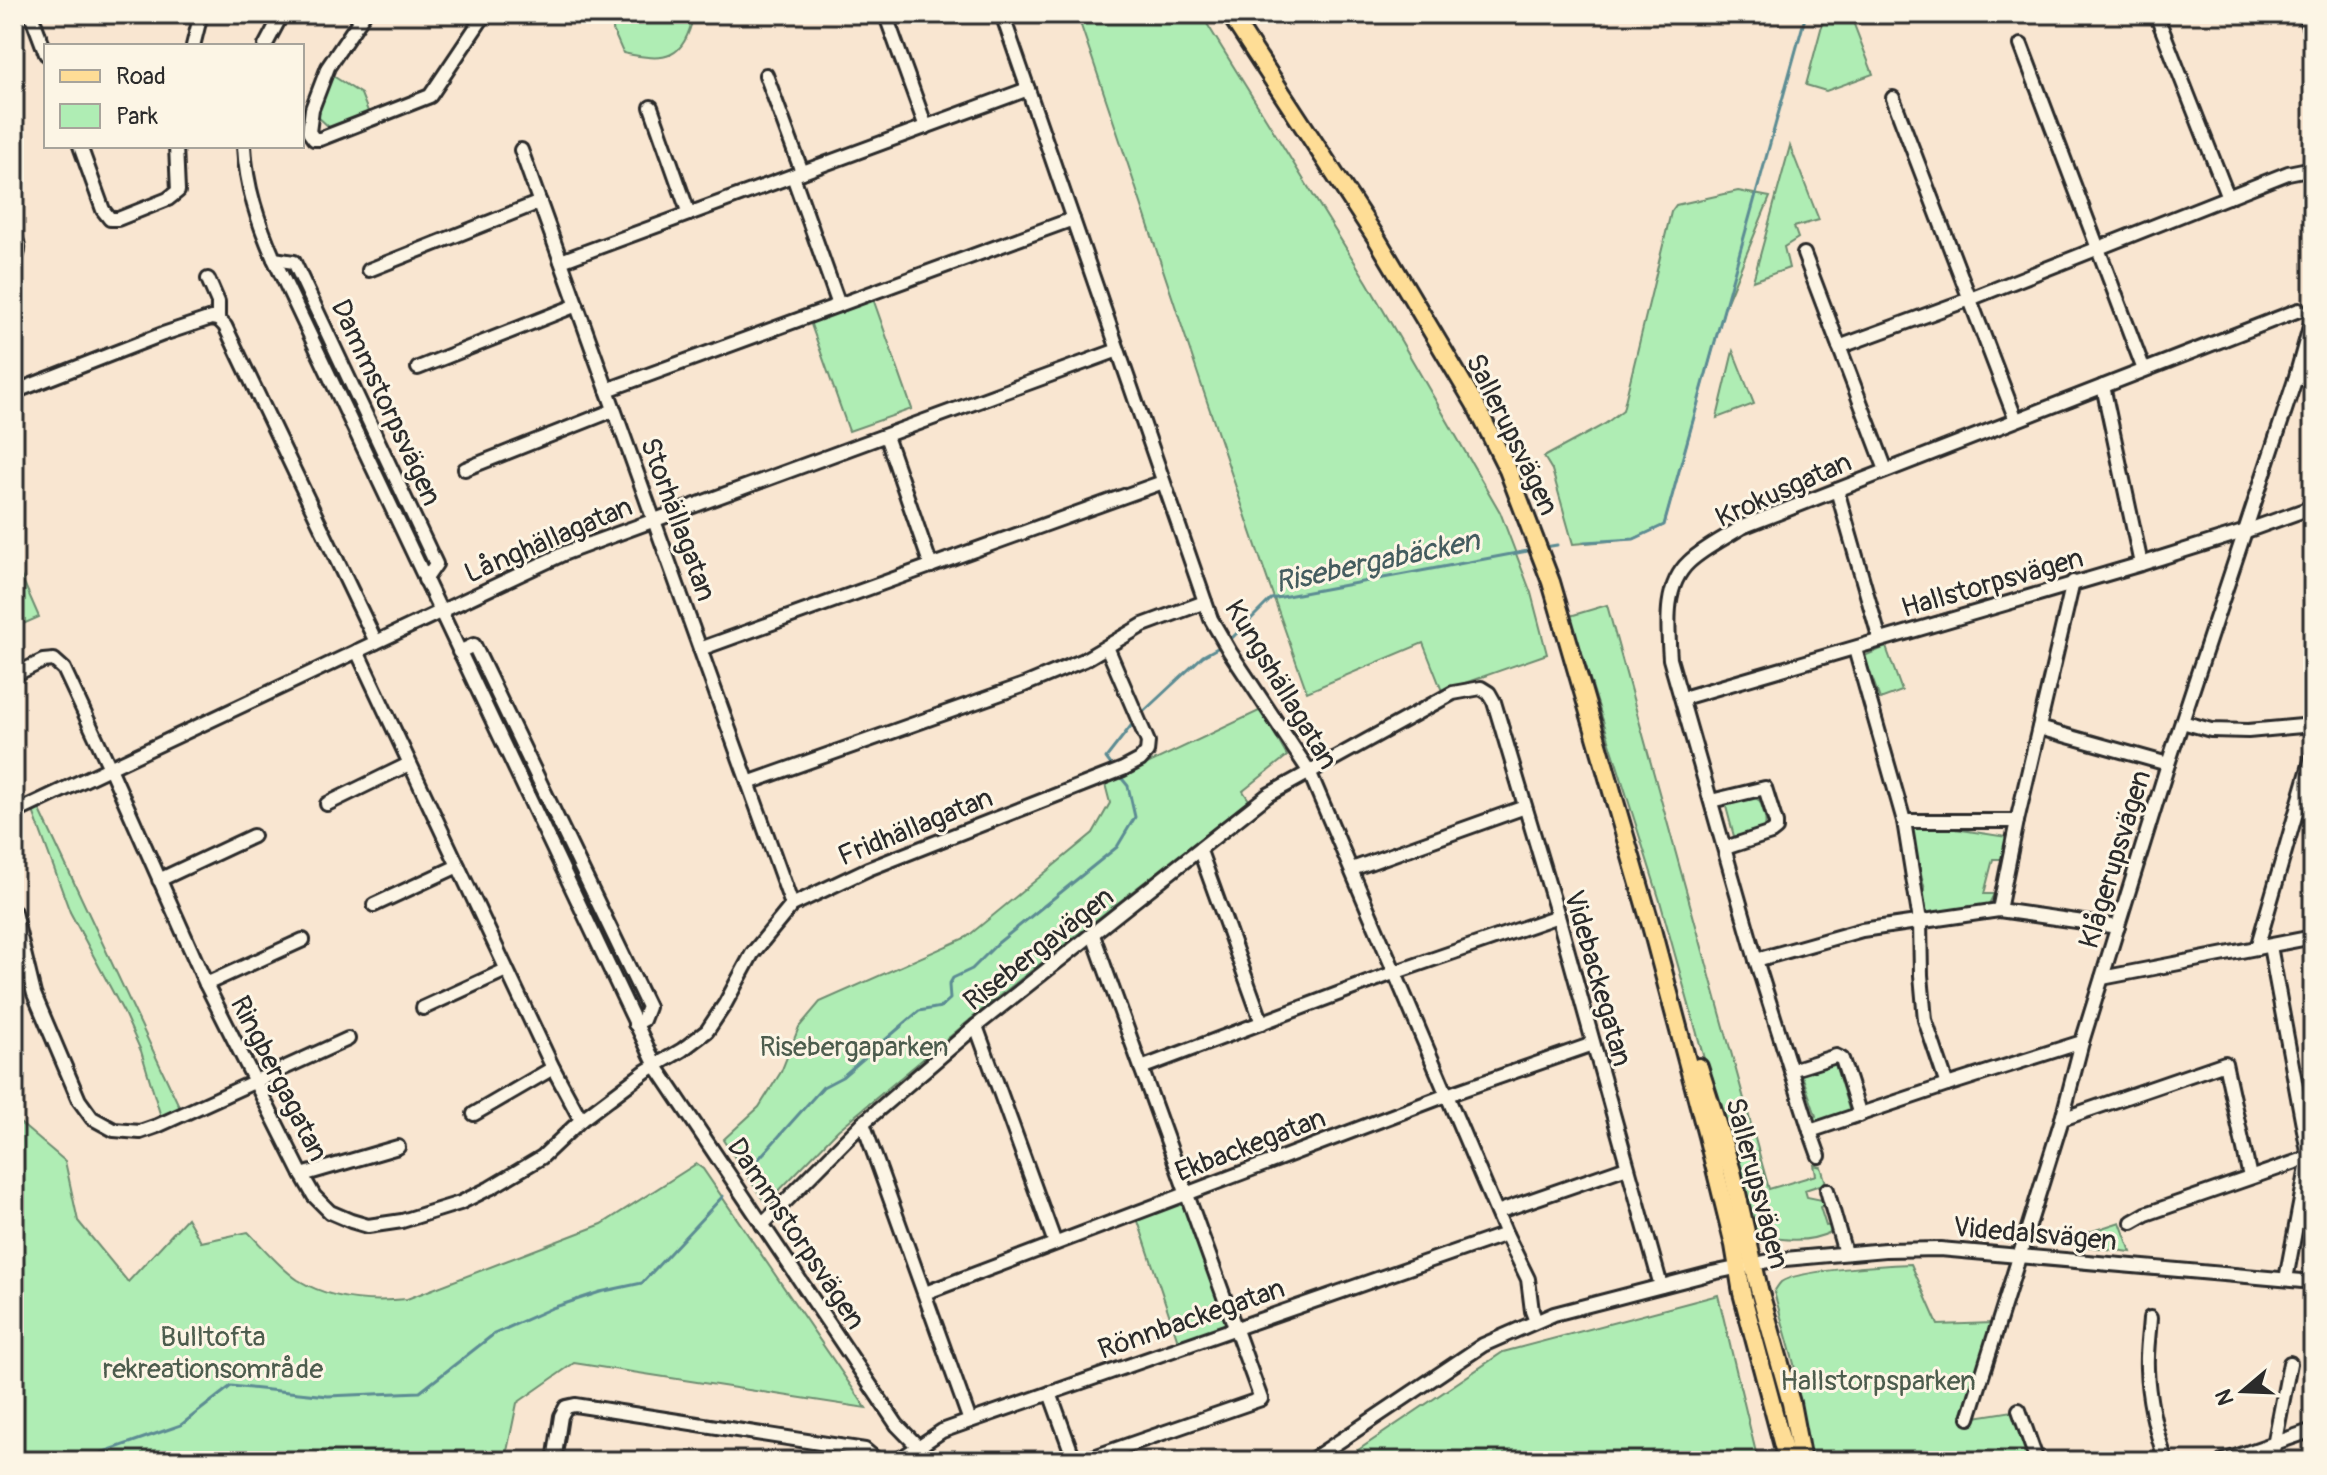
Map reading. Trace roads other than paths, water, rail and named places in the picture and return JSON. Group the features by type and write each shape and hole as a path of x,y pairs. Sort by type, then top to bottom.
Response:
{"main road":[{"name":"Sallerupsvägen","path":"1230,14 1377,239 1467,391 1508,470 1551,582 1650,922 1726,1149 1746,1266 1791,1403 1802,1461"},
{"name":"Sallerupsvägen","path":"1746,1266 1742,1293 1787,1461"}],"street":[{"path":"31,14 44,49"},
{"path":"194,44 201,14"},
{"path":"266,44 282,14"},
{"path":"357,16 318,89 309,132 314,139 332,135 430,96 485,14"},
{"name":"Kungshällagatan","path":"1002,14 1217,632 1309,771 1528,1279 1536,1321"},
{"path":"2156,14 2228,197"},
{"path":"2304,14 2313,37"},
{"path":"886,16 926,127"},
{"path":"2021,45 2144,370"},
{"path":"766,75 839,305"},
{"path":"561,261 1028,89"},
{"path":"1893,98 2016,420"},
{"path":"651,107 689,214"},
{"path":"81,148 103,210 110,219 118,219 168,199 178,191 176,148"},
{"name":"Dammstorpsvägen","path":"244,148 258,223 274,259 294,262 299,272 436,564 425,580 656,1066 897,1425 932,1461"},
{"name":"Storhällagatan","path":"521,150 792,905"},
{"path":"1839,347 1970,299 2288,173 2313,168"},
{"path":"369,270 540,202"},
{"path":"607,390 1073,219"},
{"path":"14,235 19,247 14,259"},
{"path":"1804,254 1886,470"},
{"path":"208,279 218,302 218,319 232,340 376,642"},
{"path":"418,368 577,305"},
{"name":"Krokusgatan","path":"1819,1156 1756,960 1670,659 1669,601 1679,575 1688,563 1742,527 2299,310"},
{"name":"Klågerupsvägen","path":"1969,1418 2168,764 2295,380 2313,316"},
{"path":"14,392 163,334 211,318 218,319"},
{"name":"Långhällagatan","path":"14,813 565,553 1118,350"},
{"path":"2295,380 2313,376"},
{"path":"2103,386 2141,564"},
{"path":"465,469 614,410"},
{"path":"886,436 931,566"},
{"path":"700,649 1163,482"},
{"path":"1837,490 1880,640"},
{"name":"Hallstorpsvägen","path":"1683,698 2141,564 2313,507"},
{"path":"1999,910 2073,582"},
{"path":"748,783 1024,685 1084,660 1143,625 1205,602"},
{"path":"459,652 474,645 648,1007 643,1020 635,1024"},
{"name":"Fridhällagatan","path":"656,1066 707,1031 752,954 792,905 868,869 1140,760 1147,752 1148,742 1107,647"},
{"path":"1855,649 1904,821 1920,921 1925,1020 1947,1085"},
{"path":"357,651 506,970 581,1120"},
{"name":"Ringbergagatan","path":"14,675 43,661 54,660 64,669 206,984 254,1082 314,1196 330,1212 359,1224 383,1225 460,1203 542,1157 581,1120 656,1066"},
{"name":"Risebergavägen","path":"762,1225 863,1123 976,1026 1268,795 1453,693 1481,688"},
{"name":"Videbackegatan","path":"1481,688 1489,693 1494,702 1558,916 1661,1286"},
{"path":"2182,722 2211,730 2248,731 2313,725"},
{"path":"2039,728 2168,764"},
{"path":"2286,1279 2311,1156 2263,947 2313,754"},
{"path":"327,804 409,764"},
{"path":"1711,801 1765,788 1776,823 1776,829 1771,833 1725,848"},
{"path":"1352,869 1525,807"},
{"path":"1904,821 2017,821"},
{"path":"159,880 253,836"},
{"path":"1200,851 1262,1023"},
{"path":"374,905 458,866"},
{"path":"1756,960 1862,930 1999,910 2118,927"},
{"path":"14,912 34,994 79,1100 92,1118 114,1130 140,1132 348,1039"},
{"path":"1141,1068 1396,972 1558,916"},
{"path":"1050,1393 1077,1460 1085,1460 1261,1399 1093,935"},
{"path":"2102,978 2313,937"},
{"path":"206,984 303,940"},
{"path":"423,1008 506,970"},
{"path":"976,1026 1055,1243"},
{"path":"1810,1131 2082,1042"},
{"name":"Ekbackegatan","path":"925,1293 1447,1095 1593,1044"},
{"path":"1791,1070 1836,1056 1842,1059 1860,1115"},
{"path":"2062,1119 2225,1063 2250,1177"},
{"path":"474,1114 553,1068"},
{"path":"863,1123 970,1421"},
{"path":"302,1175 398,1147"},
{"path":"2132,1222 2146,1214 2311,1156"},
{"path":"1497,1212 1627,1167"},
{"path":"1827,1190 1845,1253"},
{"name":"Rönnbackegatan","path":"897,1461 942,1431 1506,1234"},
{"name":"Videdalsvägen","path":"1746,1266 1845,1253 1912,1249 2020,1255 2313,1282"},
{"path":"1310,1461 1483,1345 1536,1321 1746,1266"},
{"path":"2150,1318 2146,1367 2166,1461"},
{"path":"2271,1461 2290,1363"},
{"path":"554,1461 561,1416 566,1407 575,1405 865,1450 878,1461"},
{"path":"2019,1410 2037,1461"},
{"path":"2223,1461 2313,1430"}],"waterway":[{"name":"Risebergabäcken","path":"1584,542 1634,539 1664,525 1806,14"},
{"name":"Risebergabäcken","path":"1545,547 1557,545"},
{"name":"Risebergabäcken","path":"1228,642 1271,599 1533,550"},
{"name":"Risebergabäcken","path":"1142,713 1203,656 1221,646"},
{"name":"Risebergabäcken","path":"1115,770 1106,758 1134,722"},
{"name":"Risebergabäcken","path":"746,1173 823,1087 842,1077 919,1011 941,1007 950,999 949,985 953,978 972,969 998,943 1117,847 1135,817 1128,786 1119,775"},
{"path":"78,1461 181,1425 231,1386 328,1396 420,1392 494,1334 552,1308 600,1292 642,1283 723,1196"}],"park label":[{"name":"Risebergaparken","path":"854,1046"},
{"name":"Bulltofta rekreationsområde","path":"213,1352"},
{"name":"Hallstorpsparken","path":"1878,1380"}]}
